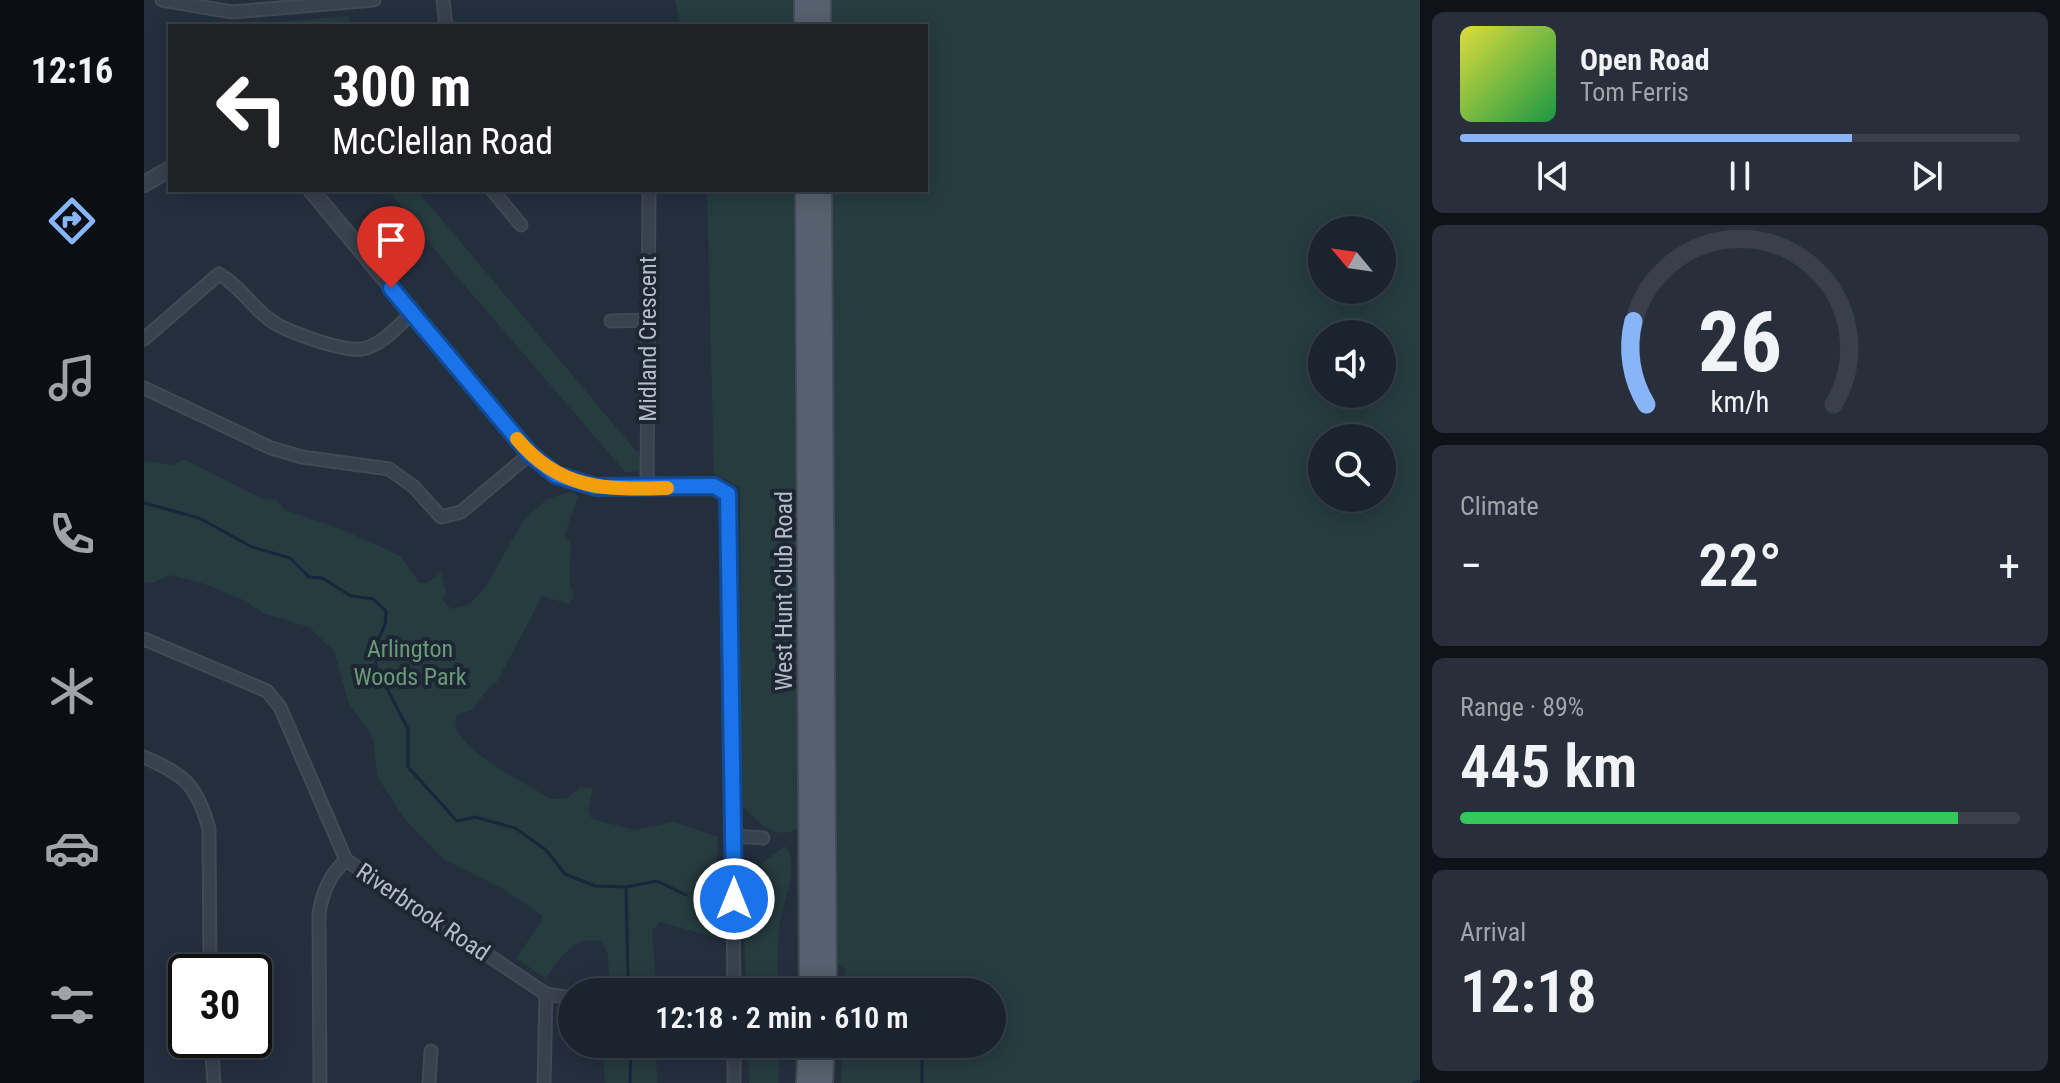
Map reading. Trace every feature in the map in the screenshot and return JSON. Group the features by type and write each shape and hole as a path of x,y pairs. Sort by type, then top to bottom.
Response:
{"main road":[{"path":"804,0 804,24"},
{"path":"821,0 821,24"},
{"name":"West Hunt Club Road","path":"805,192 809,978"},
{"name":"West Hunt Club Road","path":"822,192 827,978"},
{"path":"806,1083 807,1058"},
{"path":"823,1083 824,1058"}],"street":[{"path":"162,0 232,12 374,0"},
{"path":"443,0 446,24"},
{"path":"144,184 168,170"},
{"path":"313,192 530,454 556,475 596,487 714,486 728,494 734,978"},
{"path":"494,192 521,225"},
{"name":"Midland Crescent","path":"647,488 649,192"},
{"path":"144,339 219,274 237,284 265,317 283,330 360,350 380,342 412,313"},
{"path":"611,321 648,320"},
{"path":"144,388 271,448 302,457 389,469 414,487 441,517 461,512 530,454"},
{"name":"Riverbrook Road","path":"144,639 267,691 280,707 346,860 546,994 558,996"},
{"path":"144,757 187,780 204,808 209,829 210,954"},
{"path":"734,836 763,838"},
{"path":"320,1083 319,914 322,894 336,868 346,860"},
{"path":"544,1083 546,994"},
{"path":"429,1083 431,1051"},
{"path":"212,1058 214,1083"},
{"path":"734,1058 734,1083"}],"green space":[{"path":"675,0 795,0 795,24 681,24"},
{"path":"828,0 1420,0 1420,1083 841,1083 842,1058 1006,1058 1006,978 844,978 845,969 835,962 830,192 928,192 928,24 828,24"},
{"path":"349,16 349,24 252,24"},
{"path":"390,192 419,192 636,451 643,453 640,471 626,473 448,266"},
{"path":"707,192 796,192 800,827 783,833 768,828 741,804 740,488 714,473"},
{"name":"Arlington Woods Park","path":"184,459 261,498 277,500 285,510 341,529 400,556 420,583 427,583 441,573 446,592 443,600 451,609 468,605 485,588 523,521 547,499 570,492 578,496 564,536 571,543 569,580 574,596 569,604 542,596 497,682 489,687 472,710 457,715 456,726 462,739 475,751 552,799 567,798 581,787 593,789 588,810 592,819 635,830 674,822 718,837 715,937 659,922 652,931 656,978 609,978 608,955 602,942 592,940 576,944 545,978 516,958 542,921 542,915 505,890 443,859 406,821 377,776 374,744 369,731 349,704 334,651 309,627 263,613 246,601 199,582 169,575 152,583 144,582 144,461 172,465"},
{"path":"785,846 790,854 790,883 780,921 777,978 746,978 743,895 754,869"},
{"path":"604,1058 656,1058 657,1083 605,1083"},
{"path":"748,1058 778,1058 779,1083 749,1083"}],"waterway":[{"path":"144,503 199,518 252,547 290,558 309,577 322,578 351,596 373,599 386,611 385,625 376,644 376,667 408,729 408,767 457,821 475,817 515,828 546,850 565,874 595,886 626,887 657,881 686,895"},
{"path":"626,887 628,977"},
{"path":"630,1083 631,1058"},
{"path":"922,1058 922,1083"},
{"path":"1414,1083 1420,1081"}],"slow traffic":[{"path":"517,439 556,475 575,483 596,487 667,488"}],"route":[{"path":"391,288 530,454 556,475 596,487 714,486 728,494 731,503 734,899"}]}
